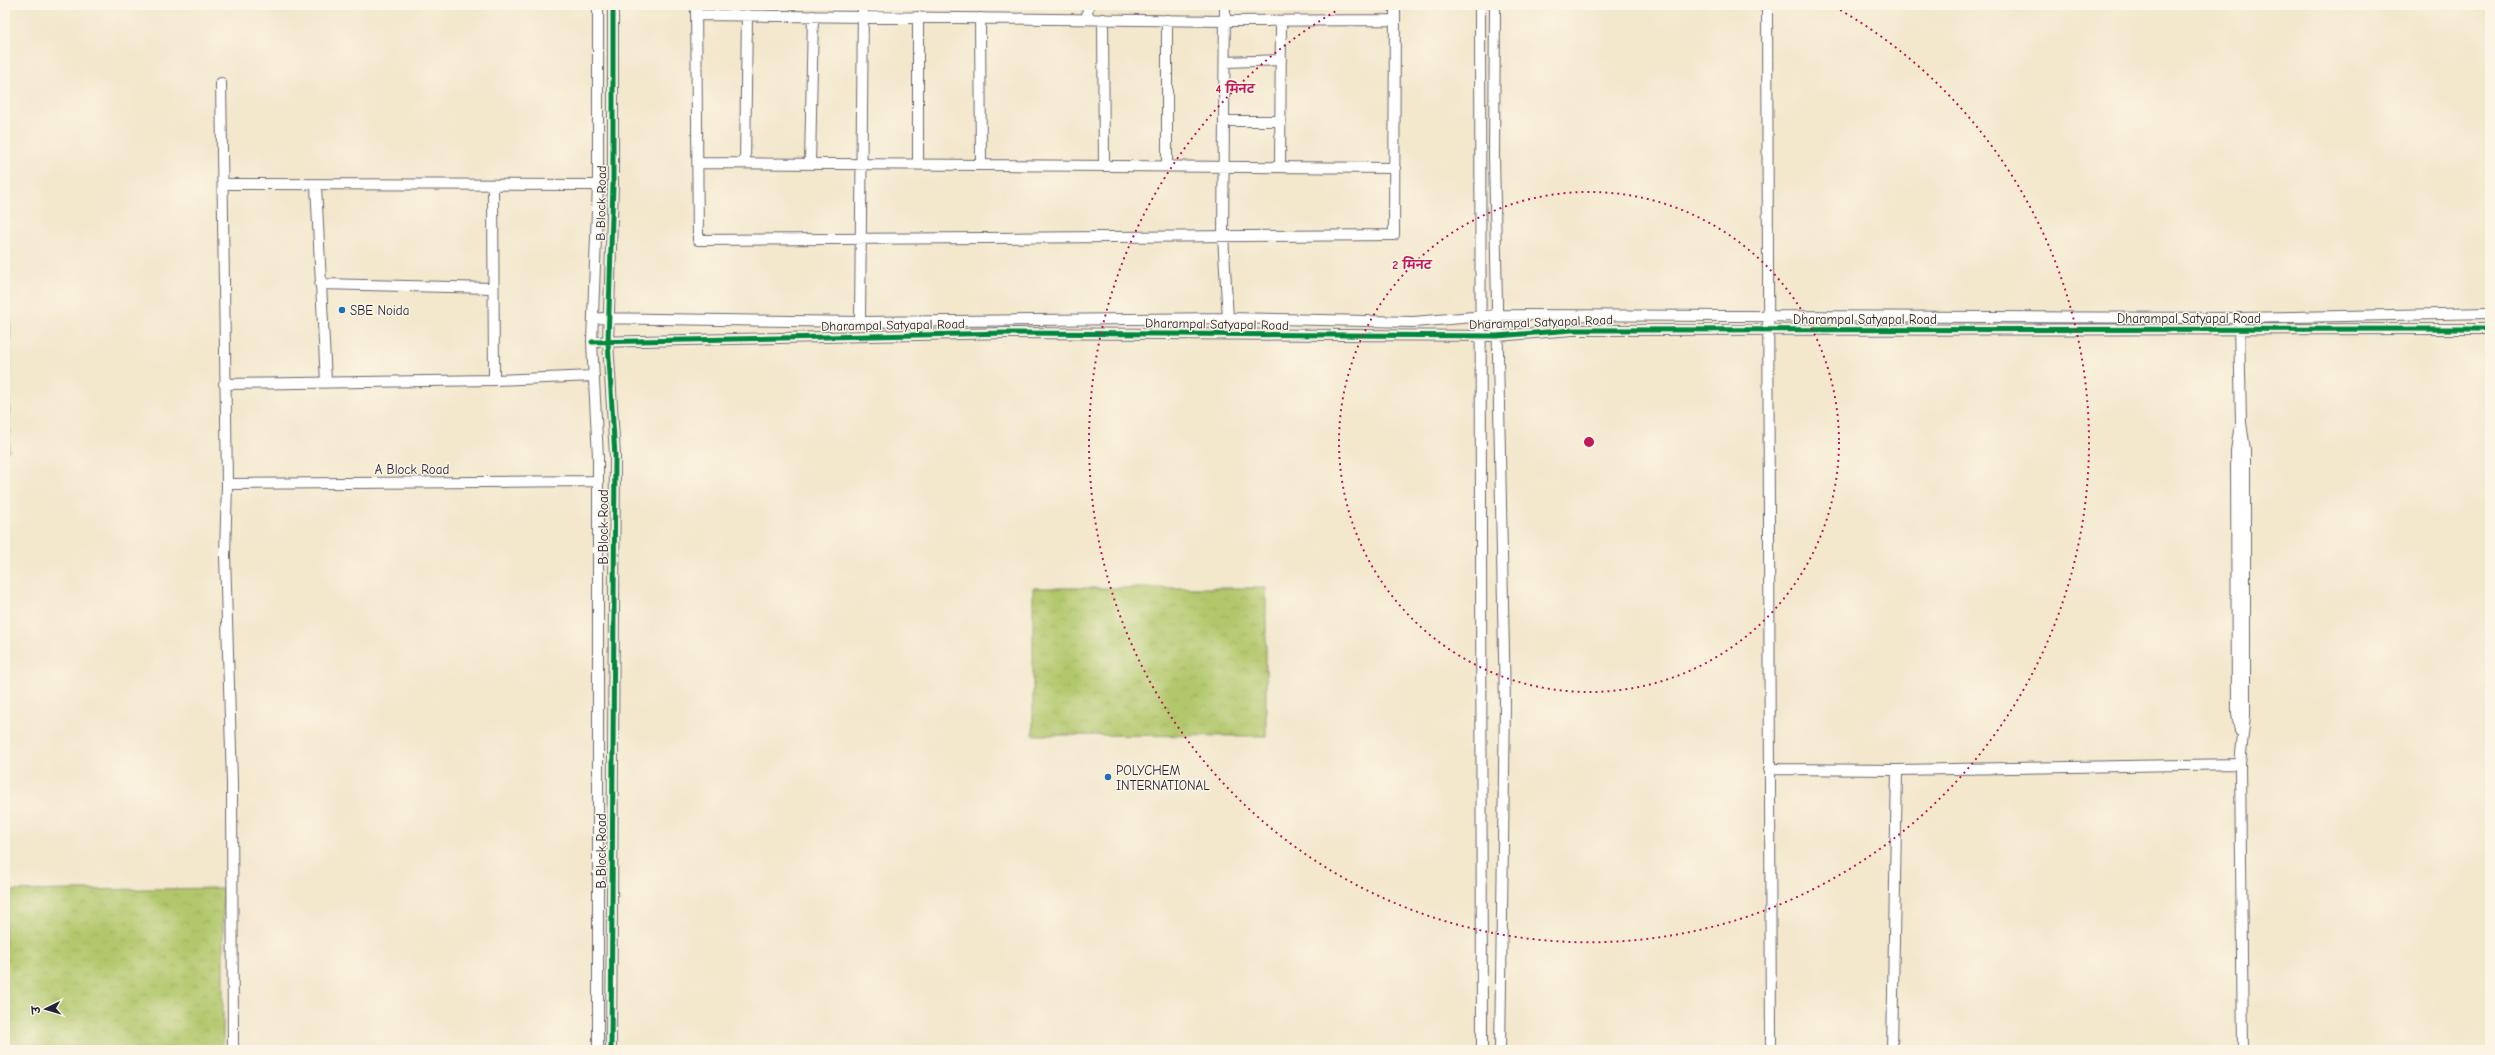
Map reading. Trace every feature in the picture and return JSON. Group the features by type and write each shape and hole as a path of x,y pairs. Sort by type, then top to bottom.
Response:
{"street":[{"name":"B Block Road","path":"598,5 598,185 592,342 598,481 598,1050"},
{"name":"B Block Road","path":"611,1050 615,456 608,342 613,185 613,5"},
{"path":"860,322 863,238 863,5"},
{"path":"1087,19 1088,5"},
{"path":"1226,5 1223,236 1228,318"},
{"path":"1395,5 1396,168 1394,235 698,240 696,10 747,15 813,16 1225,21 1395,20"},
{"path":"1480,5 1482,336 1482,1050"},
{"path":"1495,5 1494,155 1505,704 1500,1050"},
{"path":"1767,5 1767,330 1771,1050"},
{"path":"744,163 747,15"},
{"path":"810,164 813,16"},
{"path":"918,17 918,164"},
{"path":"980,18 981,165"},
{"path":"1103,19 1104,166"},
{"path":"1167,20 1167,166"},
{"path":"1280,167 1281,21"},
{"path":"1225,62 1281,60"},
{"path":"222,83 226,484 225,555 232,776 233,1050"},
{"path":"1225,121 1280,121"},
{"path":"698,163 1396,168"},
{"path":"223,184 598,185"},
{"path":"316,185 326,382"},
{"path":"493,185 494,380"},
{"path":"320,284 493,288"},
{"name":"Dharampal Satyapal Road","path":"594,318 860,322 1228,318 1413,322 1498,315 2239,318 2490,313"},
{"path":"2239,318 2240,423 2245,450 2245,714 2241,741 2240,764 2242,1050"},
{"name":"Dharampal Satyapal Road","path":"592,342 1007,333 1405,337 1497,336 1572,330 2490,329"},
{"path":"224,384 494,380 594,376"},
{"name":"A Block Road","path":"226,484 598,481"},
{"path":"1769,769 1897,770 2240,764"},
{"path":"1892,1050 1897,770"}],"green space":[{"path":"5,315 10,315 9,451 5,451"},
{"path":"1033,588 1266,588 1266,736 1033,735"},
{"path":"223,888 223,1050 5,1050 5,891"}],"cycle path":[{"path":"611,1050 615,456 608,342 613,185 613,5"},
{"path":"592,342 1007,333 1497,336 1572,330 2490,329"}],"place":[{"name":"SBE Noida","path":"342,310"},
{"name":"POLYCHEM INTERNATIONAL","path":"1108,777"}]}
